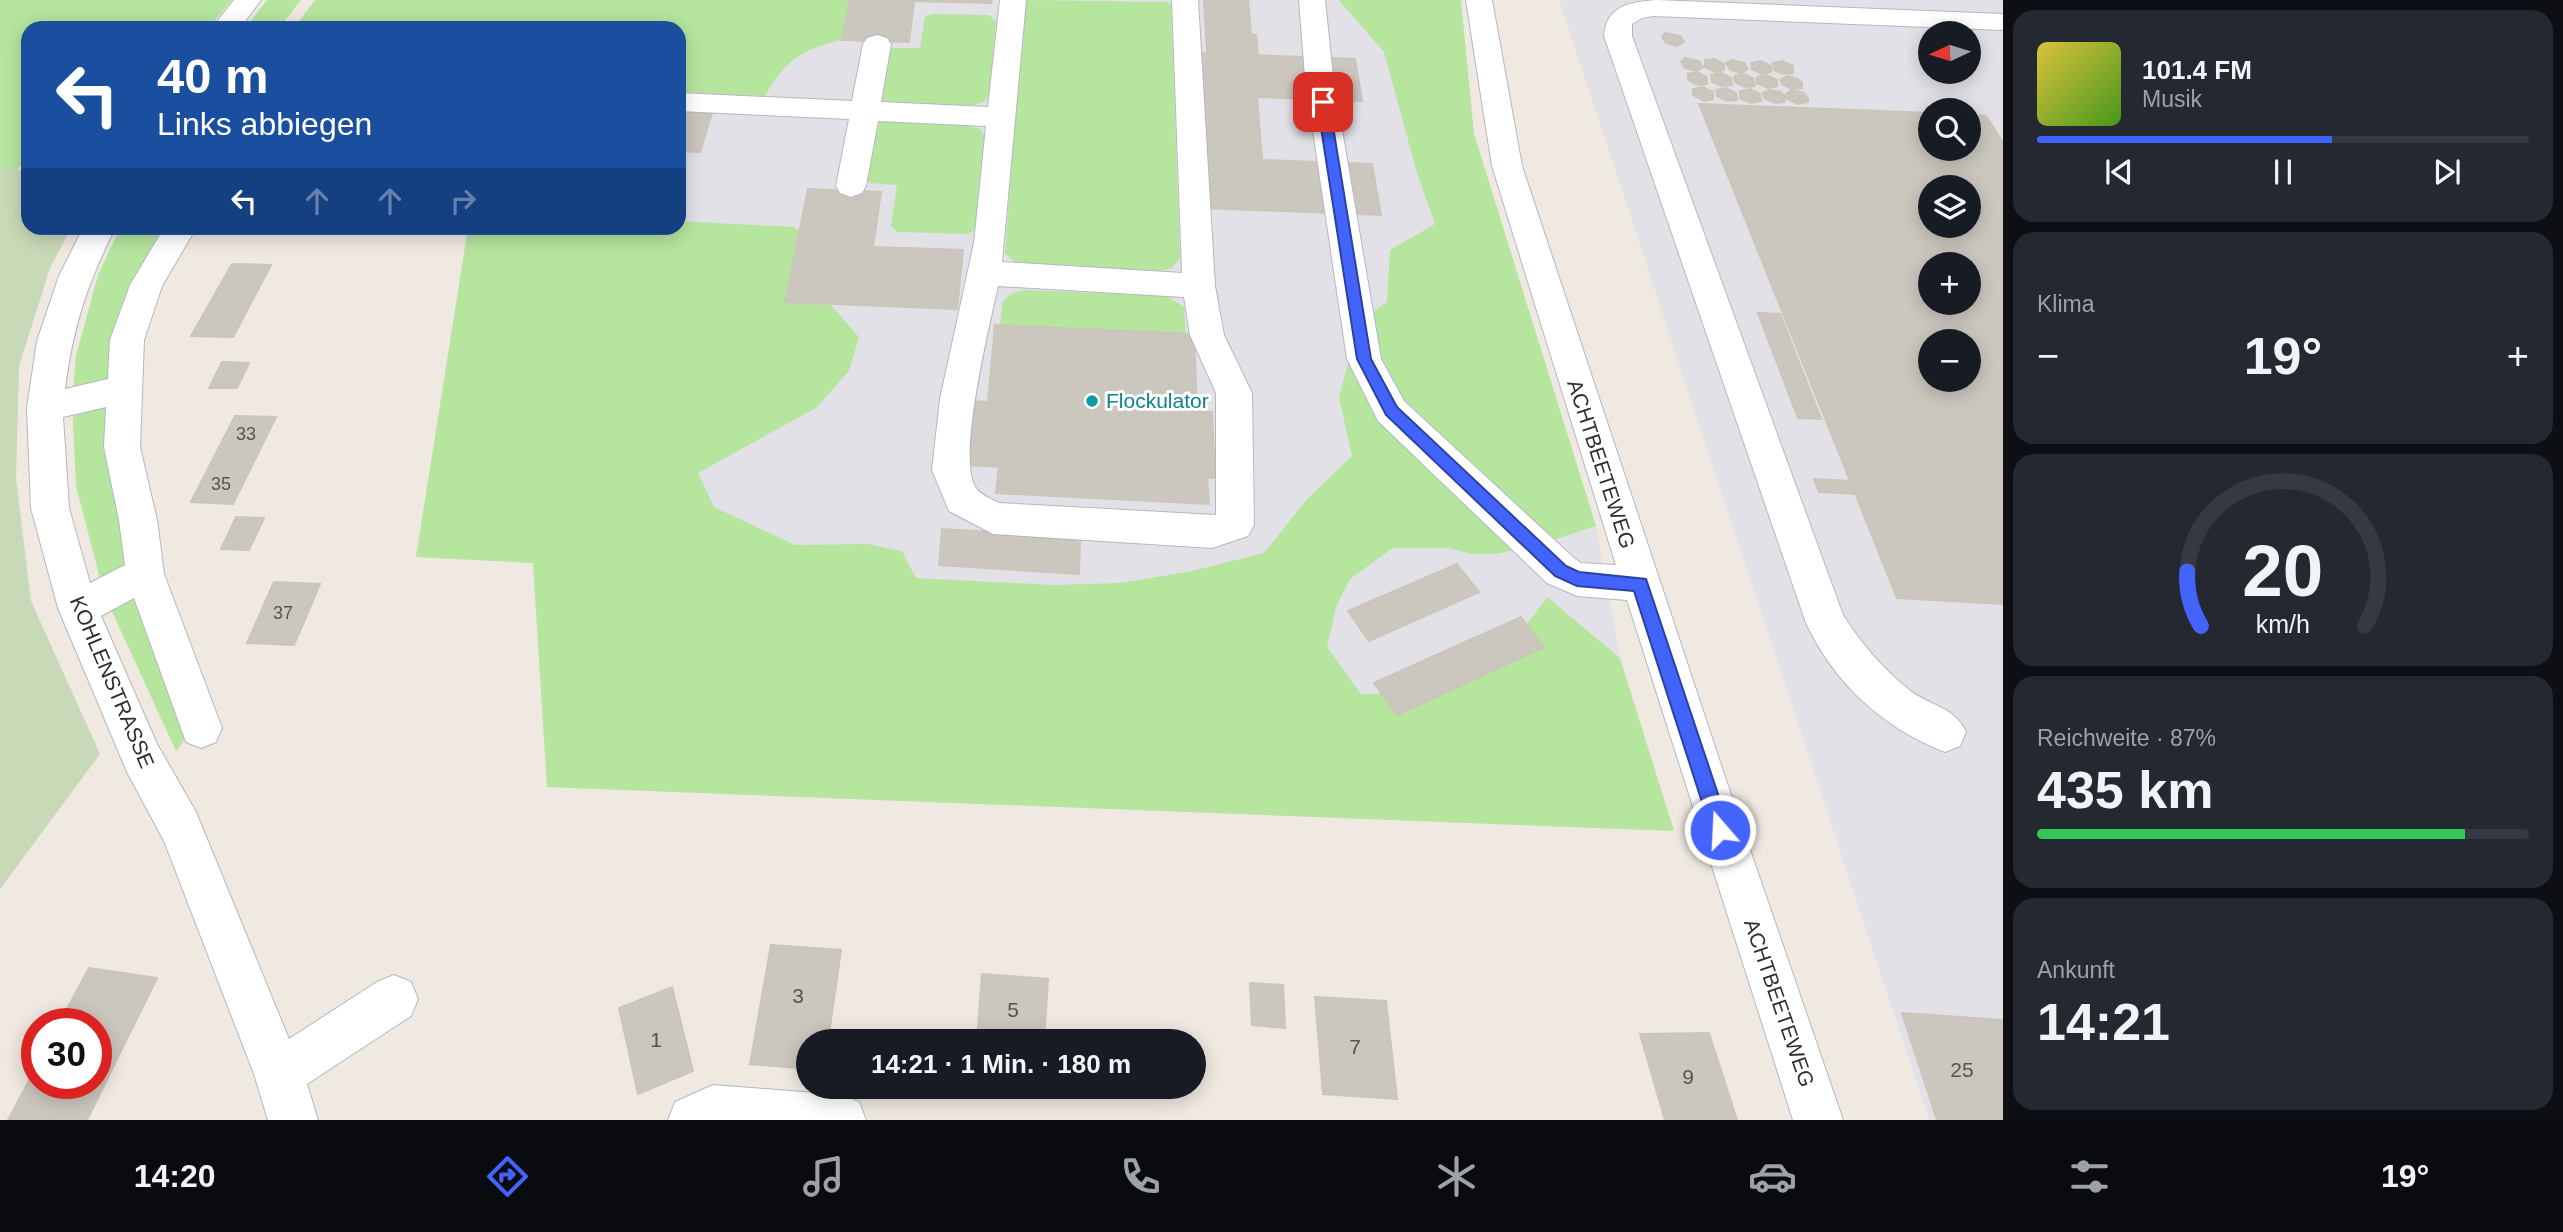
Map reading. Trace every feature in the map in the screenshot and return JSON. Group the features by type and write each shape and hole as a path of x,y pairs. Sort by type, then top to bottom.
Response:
{"street":[{"path":"232,21 248,0"},
{"path":"1013,0 986,273 958,399 950,470 962,500 993,518 1212,532 1234,525 1234,393 1207,335 1199,286 1185,0"},
{"path":"1312,0 1319,77 1364,359 1391,411 1550,577 1640,584"},
{"name":"ACHTBEETEWEG","path":"1479,0 1507,166 1640,584 1818,1120"},
{"path":"1945,733 1894,704 1852,663 1826,623 1618,36 1619,21 1633,12 1653,8 2003,22"},
{"path":"851,186 877,44"},
{"path":"686,102 1002,117"},
{"name":"KOHLENSTRASSE","path":"96,235 75,276 54,341 45,408 50,508 78,608 142,758 180,827 279,1074 293,1120"},
{"path":"176,235 142,296 127,340 122,447 138,520 145,574 201,728"},
{"path":"986,273 1199,286"},
{"path":"45,408 123,389"},
{"path":"78,608 145,574"},
{"path":"279,1074 394,999"},
{"path":"693,1120 713,1110 841,1120"}],"shaded area":[{"path":"342,0 1461,0 1474,134 1596,526 1620,658 1674,831 547,787 533,563 416,557 467,235 686,235 686,111 724,112 732,87 686,36 686,21 328,21"},
{"path":"1559,0 2003,0 2003,1120 1929,1120"}],"green space":[{"path":"0,0 232,0 215,21 21,21 21,165 17,170 0,166"},
{"path":"267,0 301,0 284,21 250,21"},
{"path":"315,0 850,0 842,40 816,47 796,58 780,74 765,96 686,92 686,21 299,21"},
{"path":"1028,0 1168,2 1171,5 1180,258 1172,268 1158,272 1024,266 1005,253 1024,3"},
{"path":"1339,0 1461,0 1474,134 1596,526 1528,548 1495,554 1472,554 1448,548 1393,548 1350,579 1336,607 1327,647 1361,694 1429,693 1509,649 1547,597 1620,658 1674,831 547,787 533,563 416,557 467,235 686,235 686,221 793,227 800,231 830,304 859,337 849,371 816,408 698,473 714,507 795,545 867,544 902,551 916,578 1054,585 1121,583 1192,571 1264,553 1308,498 1352,456 1339,397 1359,322 1387,302 1390,250 1435,224 1417,173 1384,52"},
{"path":"933,14 989,15 996,22 989,94 984,102 964,108 881,103 878,99 887,52 893,48 920,48 925,17"},
{"path":"880,121 961,123 980,129 985,137 976,229 968,234 897,232 891,226 897,185 870,183 865,179 873,125"},
{"path":"0,166 21,170 21,235 67,235 50,268 19,366 16,479 31,601 100,754 0,889"},
{"path":"117,235 176,235 146,285 123,389 187,737 176,751 104,594 76,486 72,401 76,356 98,275"},
{"path":"1025,290 1167,296 1184,307 1186,334 1000,325 1003,301 1011,294"}],"building":[{"path":"850,0 992,0 991,3 914,1 909,42 842,40"},
{"path":"1204,0 1248,0 1251,34 1256,35 1258,55 1207,53"},
{"path":"1665,33 1680,36 1684,42 1677,46 1666,43 1662,37"},
{"path":"1198,53 1355,59 1362,101 1257,97 1262,160 1372,164 1381,215 1205,208"},
{"path":"1685,58 1699,61 1703,67 1697,71 1685,68 1681,62"},
{"path":"1714,59 1724,64 1724,70 1715,72 1705,67 1705,60"},
{"path":"1732,60 1744,63 1748,69 1741,73 1730,70 1726,63"},
{"path":"1761,61 1771,66 1771,72 1762,74 1752,69 1751,63"},
{"path":"1782,61 1793,66 1793,73 1784,74 1774,70 1773,63"},
{"path":"1697,72 1707,77 1707,84 1698,85 1688,80 1688,74"},
{"path":"1721,73 1731,78 1732,85 1722,86 1712,82 1711,75"},
{"path":"1744,74 1754,79 1755,86 1745,87 1735,82 1734,76"},
{"path":"1766,75 1777,80 1777,86 1768,88 1757,83 1757,77"},
{"path":"1787,76 1798,79 1802,88 1792,89 1782,84 1780,80"},
{"path":"1702,87 1713,92 1713,99 1704,101 1693,95 1693,89"},
{"path":"1726,88 1736,93 1737,100 1727,101 1717,96 1716,90"},
{"path":"1750,89 1760,94 1761,101 1751,103 1740,98 1740,91"},
{"path":"1769,90 1781,92 1785,97 1784,102 1775,103 1764,98 1763,93"},
{"path":"1792,90 1804,93 1808,102 1798,104 1787,99 1786,94"},
{"path":"1699,104 1918,113 1918,161 1981,161 1981,116 1986,116 2003,143 2003,604 1897,598"},
{"path":"686,112 712,113 700,152 686,151"},
{"path":"808,189 881,192 873,247 963,250 957,309 785,302"},
{"path":"232,264 271,265 233,337 191,336"},
{"path":"1758,313 1780,314 1821,419 1798,418"},
{"name":"Flockulator","path":"995,325 1194,334 1197,411 1212,412 1215,478 965,465 971,401 988,402"},
{"path":"222,362 249,363 237,388 209,388"},
{"path":"235,416 276,417 233,504 191,502"},
{"path":"999,467 1207,477 1209,504 996,493"},
{"path":"1814,479 1850,481 1855,494 1819,492"},
{"path":"236,517 264,518 249,550 221,549"},
{"path":"942,529 1080,537 1079,574 939,565"},
{"path":"1457,564 1479,592 1369,641 1348,611"},
{"path":"274,582 320,584 294,645 247,643"},
{"path":"1521,617 1544,647 1397,715 1374,683"},
{"path":"771,945 841,950 830,1029 796,1029 796,1068 750,1064"},
{"path":"89,968 157,978 112,1069 112,1008 68,1008"},
{"path":"982,974 1048,979 1045,1029 978,1029"},
{"path":"1250,983 1283,985 1285,1028 1252,1025"},
{"path":"672,987 693,1071 638,1094 619,1008"},
{"path":"1315,997 1386,1001 1397,1099 1323,1094"},
{"path":"1902,1013 2003,1020 2003,1120 1937,1120"},
{"path":"1709,1033 1737,1120 1665,1120 1640,1034"},
{"path":"21,1096 21,1099 97,1099 87,1120 8,1120"}],"place":[{"name":"Flockulator","path":"1092,401"}],"route":[{"path":"1323,102 1364,359 1391,411 1561,571 1577,579 1640,584 1720,830"}]}
